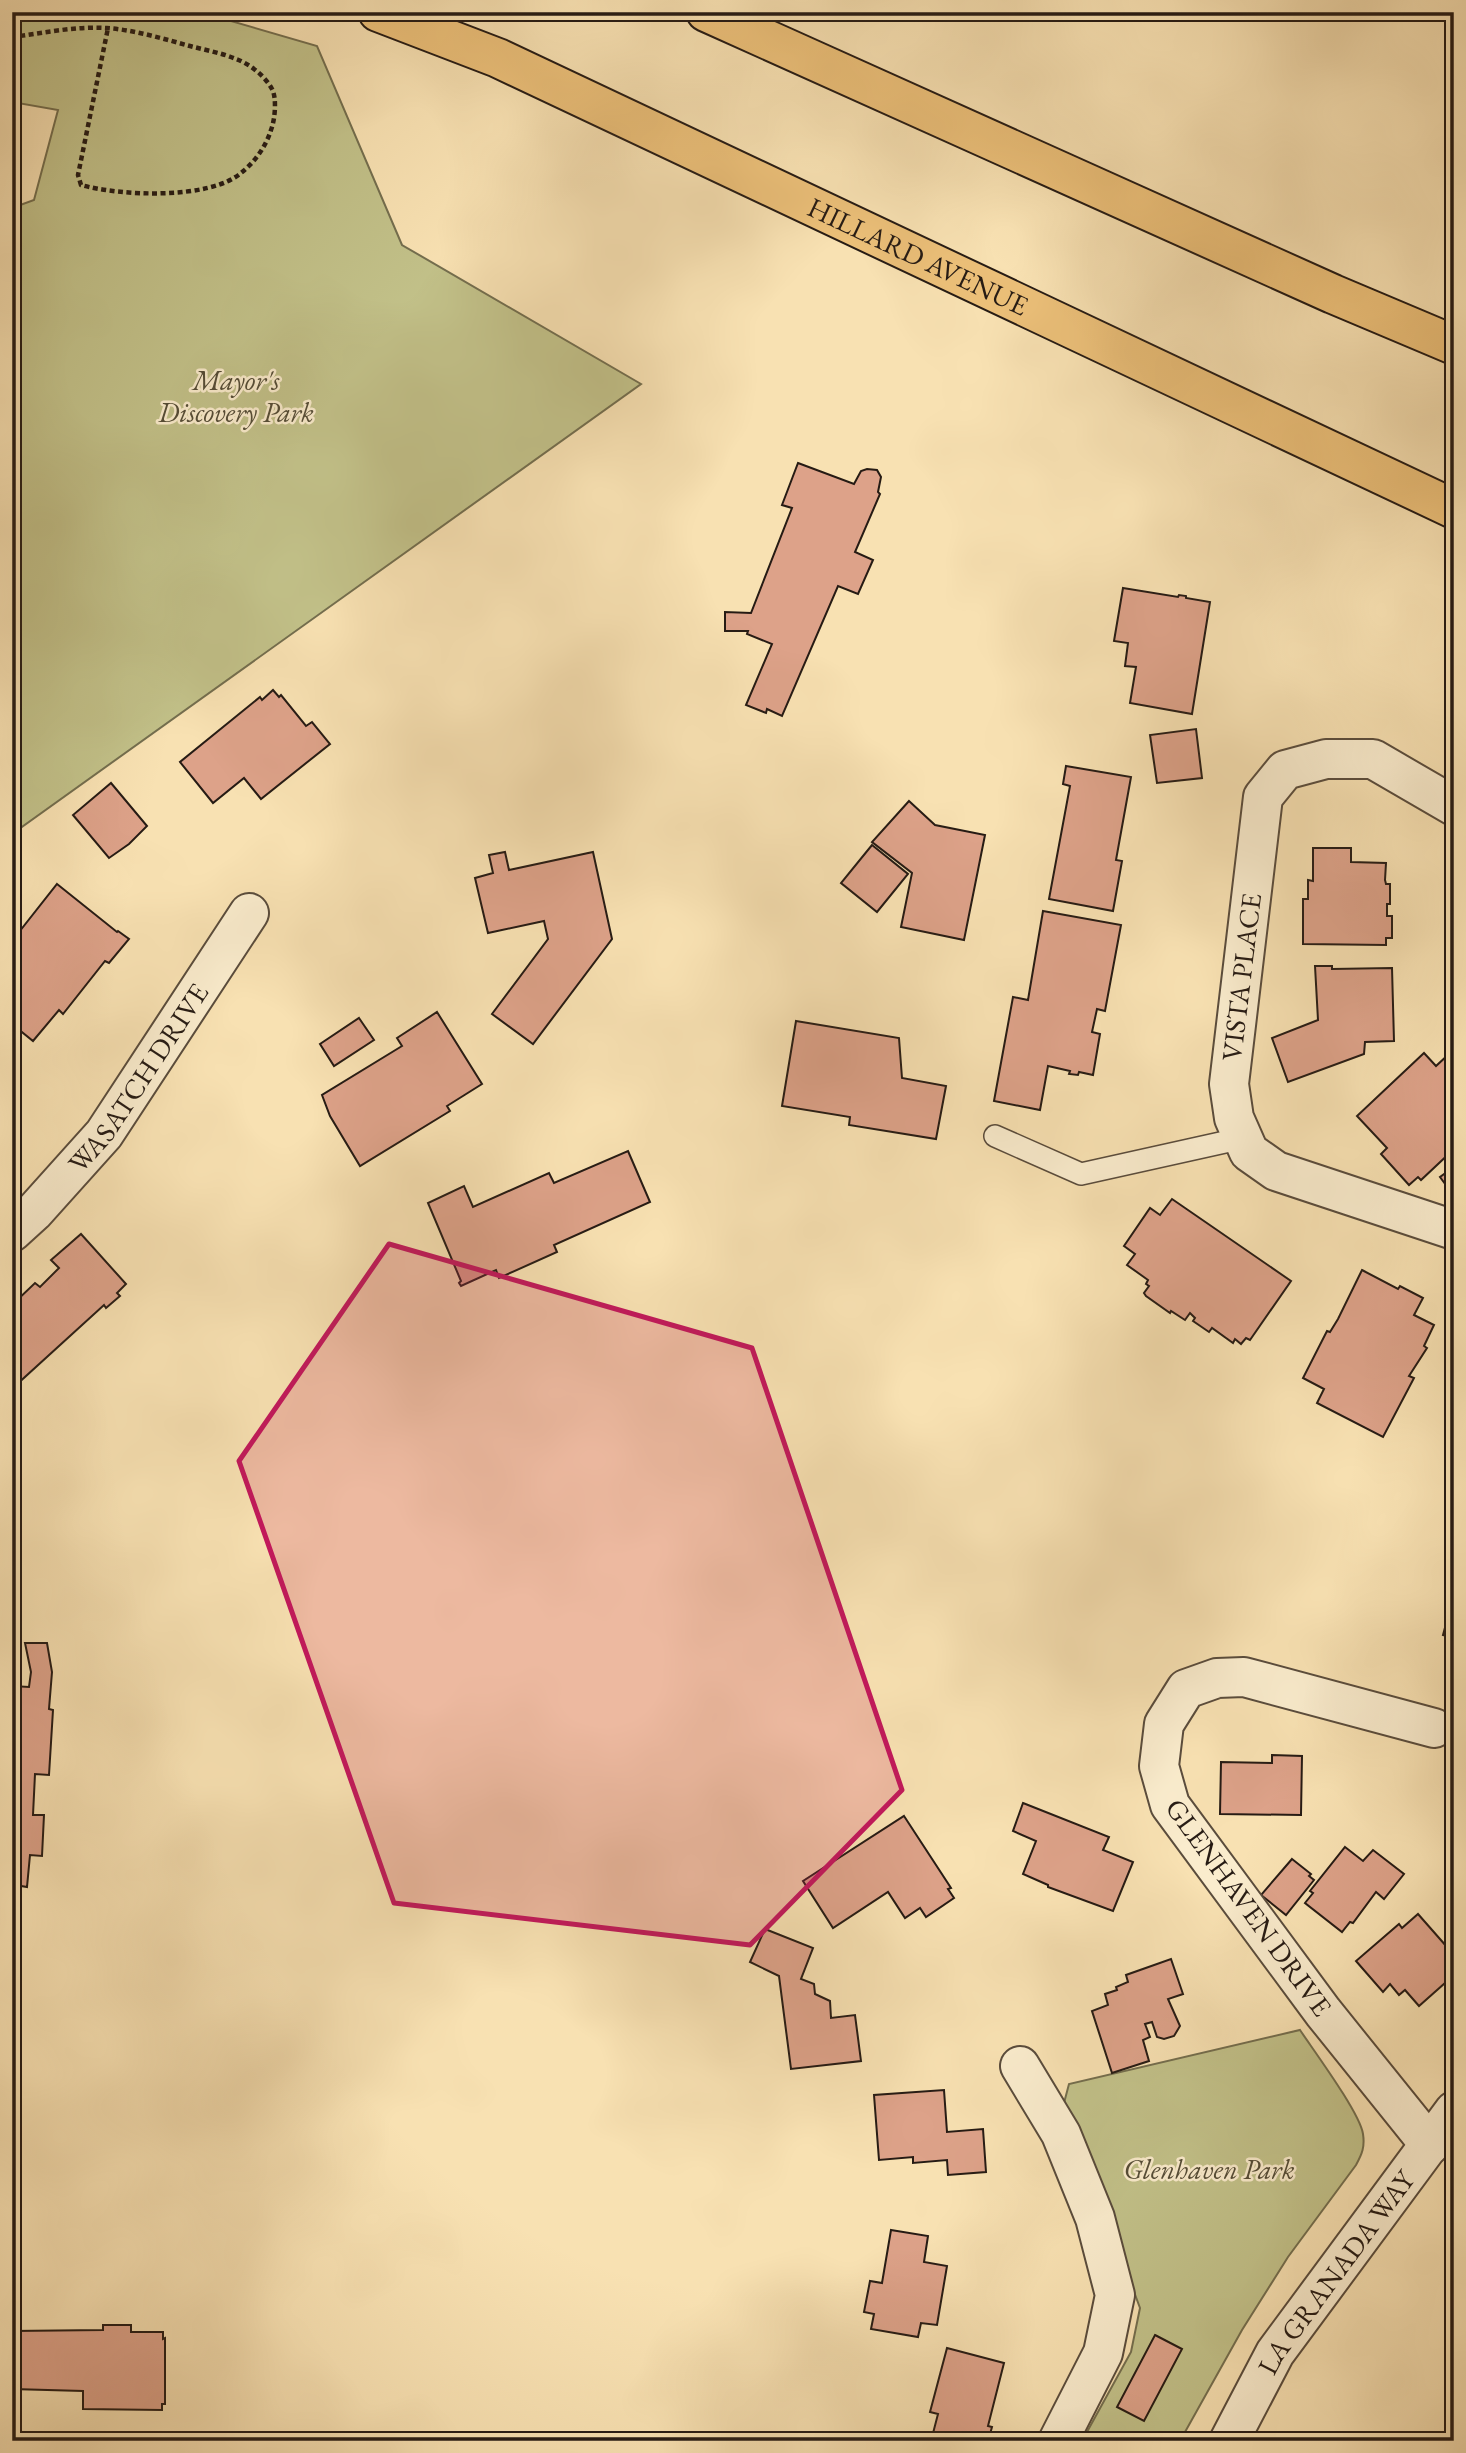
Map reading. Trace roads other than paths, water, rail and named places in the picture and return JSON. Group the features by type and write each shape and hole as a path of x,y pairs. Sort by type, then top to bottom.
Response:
{"highway":[{"name":"HILLARD AVENUE","path":"378,12 498,58 1454,509"},
{"path":"706,12 1454,345"}],"street":[{"name":"VISTA PLACE","path":"1454,806 1373,759 1326,759 1285,770 1263,797 1229,1084 1234,1118 1249,1152 1276,1171 1454,1230"},
{"name":"WASATCH DRIVE","path":"12,1232 34,1212 104,1134 249,913"},
{"name":"GLENHAVEN DRIVE","path":"1430,2145 1323,2011 1170,1805 1159,1766 1164,1724 1186,1689 1217,1678 1244,1677 1434,1728"},
{"path":"1020,2066 1062,2134 1094,2218 1115,2295 1103,2353 1058,2441"},
{"name":"LA GRANADA WAY","path":"1229,2441 1275,2353 1454,2111"}],"lane":[{"path":"995,1136 1081,1174 1243,1138"}],"park label":[{"name":"Mayor's Discovery Park","path":"236,396"},
{"name":"Glenhaven Park","path":"1209,2169"}]}
